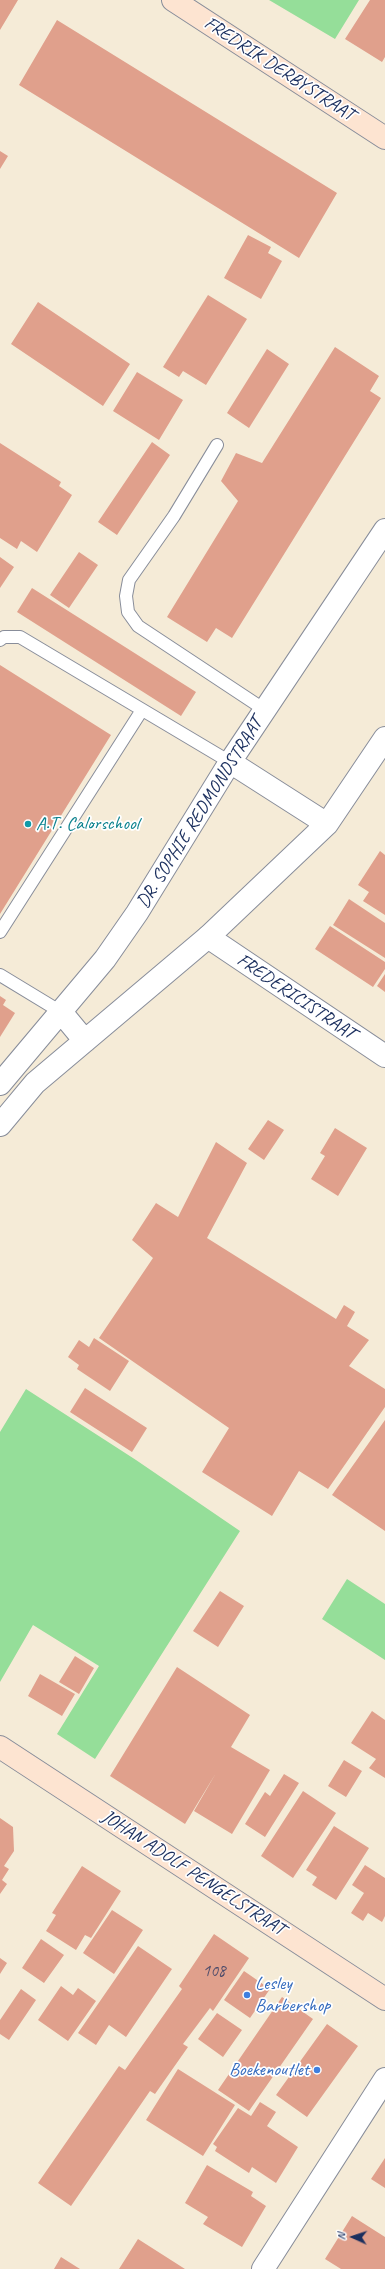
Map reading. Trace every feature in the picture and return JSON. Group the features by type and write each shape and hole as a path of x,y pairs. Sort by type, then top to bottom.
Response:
{"main road":[{"name":"FREDRIK DERBYSTRAAT","path":"172,0 385,138"},
{"name":"JOHAN ADOLF PENGELSTRAAT","path":"0,1747 385,1999"}],"street":[{"name":"DR. SOPHIE REDMONDSTRAAT","path":"0,1084 105,960 137,913 230,762 385,530"},
{"path":"0,1125 35,1083 208,937 327,824 385,738"},
{"path":"230,762 327,824"},
{"name":"FREDERICISTRAAT","path":"208,937 385,1056"},
{"path":"61,1012 86,1041"},
{"path":"263,2269 385,2079"}],"lane":[{"path":"216,445 174,516 129,580 126,596 128,612 138,626 265,710"},
{"path":"0,640 4,637 20,637 230,762"},
{"path":"0,932 142,710"},
{"path":"0,974 61,1012"}],"green space":[{"path":"269,0 359,0 335,39"},
{"path":"26,1389 136,1460 240,1531 95,1759 57,1734 99,1666 33,1625 0,1682 0,1432"},
{"path":"347,1579 385,1604 385,1660 322,1619"}],"building":[{"path":"0,0 18,0 0,30"},
{"path":"370,0 385,0 385,57 382,62 345,39"},
{"path":"57,20 337,193 299,258 19,85"},
{"path":"0,151 8,156 0,169"},
{"path":"248,235 271,247 268,253 282,261 261,299 224,278"},
{"path":"208,295 247,319 206,385 183,371 179,377 163,367"},
{"path":"38,302 130,364 103,406 11,344"},
{"path":"335,347 379,376 370,391 381,398 232,638 216,628 207,642 167,617 238,501 221,481 236,453 262,463"},
{"path":"267,349 289,364 249,428 227,413"},
{"path":"137,372 183,400 159,440 113,411"},
{"path":"152,442 170,455 117,535 98,522"},
{"path":"0,443 61,482 59,486 72,495 37,552 21,541 17,549 0,538"},
{"path":"79,552 98,565 69,608 50,595"},
{"path":"0,557 14,567 0,588"},
{"path":"32,588 196,692 181,716 17,612"},
{"name":"A.T. Calorschool","path":"0,665 111,735 0,914"},
{"path":"380,851 385,855 385,915 363,901 369,892 358,885"},
{"path":"349,899 385,923 385,958 333,925"},
{"path":"330,926 385,962 385,969 373,987 315,949"},
{"path":"385,974 385,992 377,986"},
{"path":"0,996 6,1000 3,1005 15,1013 0,1037"},
{"path":"268,1120 284,1130 264,1160 248,1149"},
{"path":"335,1128 367,1148 338,1196 311,1179 325,1156 320,1153"},
{"path":"216,1142 247,1163 207,1238 336,1319 344,1305 355,1312 347,1326 369,1340 349,1366 385,1389 385,1407 328,1489 299,1471 272,1516 202,1472 229,1428 99,1338 153,1258 132,1240 156,1203 178,1217"},
{"path":"94,1338 129,1361 110,1391 77,1369 79,1365 68,1357 79,1340 89,1347"},
{"path":"85,1388 147,1428 132,1452 70,1412"},
{"path":"385,1420 385,1531 332,1495"},
{"path":"220,1591 244,1606 218,1647 193,1631"},
{"path":"75,1656 94,1668 79,1694 59,1682"},
{"path":"177,1667 250,1715 231,1747 270,1770 232,1834 194,1811 216,1773 185,1824 110,1776"},
{"path":"40,1674 75,1694 62,1716 28,1696"},
{"path":"372,1711 385,1720 385,1778 369,1768 376,1759 351,1743"},
{"path":"344,1760 362,1771 346,1797 328,1786"},
{"path":"284,1774 299,1783 265,1837 245,1824 265,1792 270,1796"},
{"path":"303,1791 336,1813 293,1878 261,1856"},
{"path":"0,1818 13,1827 14,1851 4,1866 9,1869 2,1880 7,1884 0,1894"},
{"path":"334,1826 369,1848 336,1900 312,1885 317,1877 306,1870"},
{"path":"365,1865 385,1878 385,1916 382,1922 368,1913 363,1921 351,1913 364,1893 352,1885"},
{"path":"82,1866 121,1891 91,1938 85,1935 76,1950 46,1931 56,1915 52,1913"},
{"path":"112,1910 143,1930 114,1974 83,1953"},
{"path":"214,1934 249,1958 213,2011 210,2008 183,2044 188,2047 155,2094 150,2091 71,2206 38,2183 119,2066 125,2070 182,1989 179,1986"},
{"path":"41,1939 64,1955 44,1983 22,1968"},
{"path":"138,1946 172,1969 126,2037 109,2025 96,2045 78,2033"},
{"path":"0,1958 7,1963 0,1974"},
{"name":"Lesley Barbershop","path":"244,1971 270,1989 250,2018 224,2000"},
{"path":"61,1986 73,1995 78,1988 96,2001 68,2041 38,2020"},
{"path":"21,1989 36,2000 9,2040 0,2034 0,2020"},
{"path":"282,1997 313,2019 249,2111 218,2090"},
{"path":"217,2013 242,2030 223,2057 198,2039"},
{"name":"Boekenoutlet","path":"327,2024 358,2046 307,2117 276,2095"},
{"path":"178,2069 235,2105 203,2156 146,2120"},
{"path":"260,2102 276,2112 267,2126 298,2147 276,2183 252,2167 249,2173 215,2151 217,2147 213,2144 238,2108 251,2116"},
{"path":"385,2158 385,2188 371,2179"},
{"path":"207,2165 253,2192 251,2196 266,2206 242,2247 203,2224 208,2217 185,2203"},
{"path":"352,2216 385,2237 385,2269 341,2269 325,2259"},
{"path":"138,2239 185,2269 119,2269"},
{"path":"61,2257 80,2269 54,2269"}],"place":[{"name":"A.T. Calorschool","path":"28,824"},
{"name":"Lesley Barbershop","path":"247,1995"},
{"name":"Boekenoutlet","path":"317,2070"}]}
